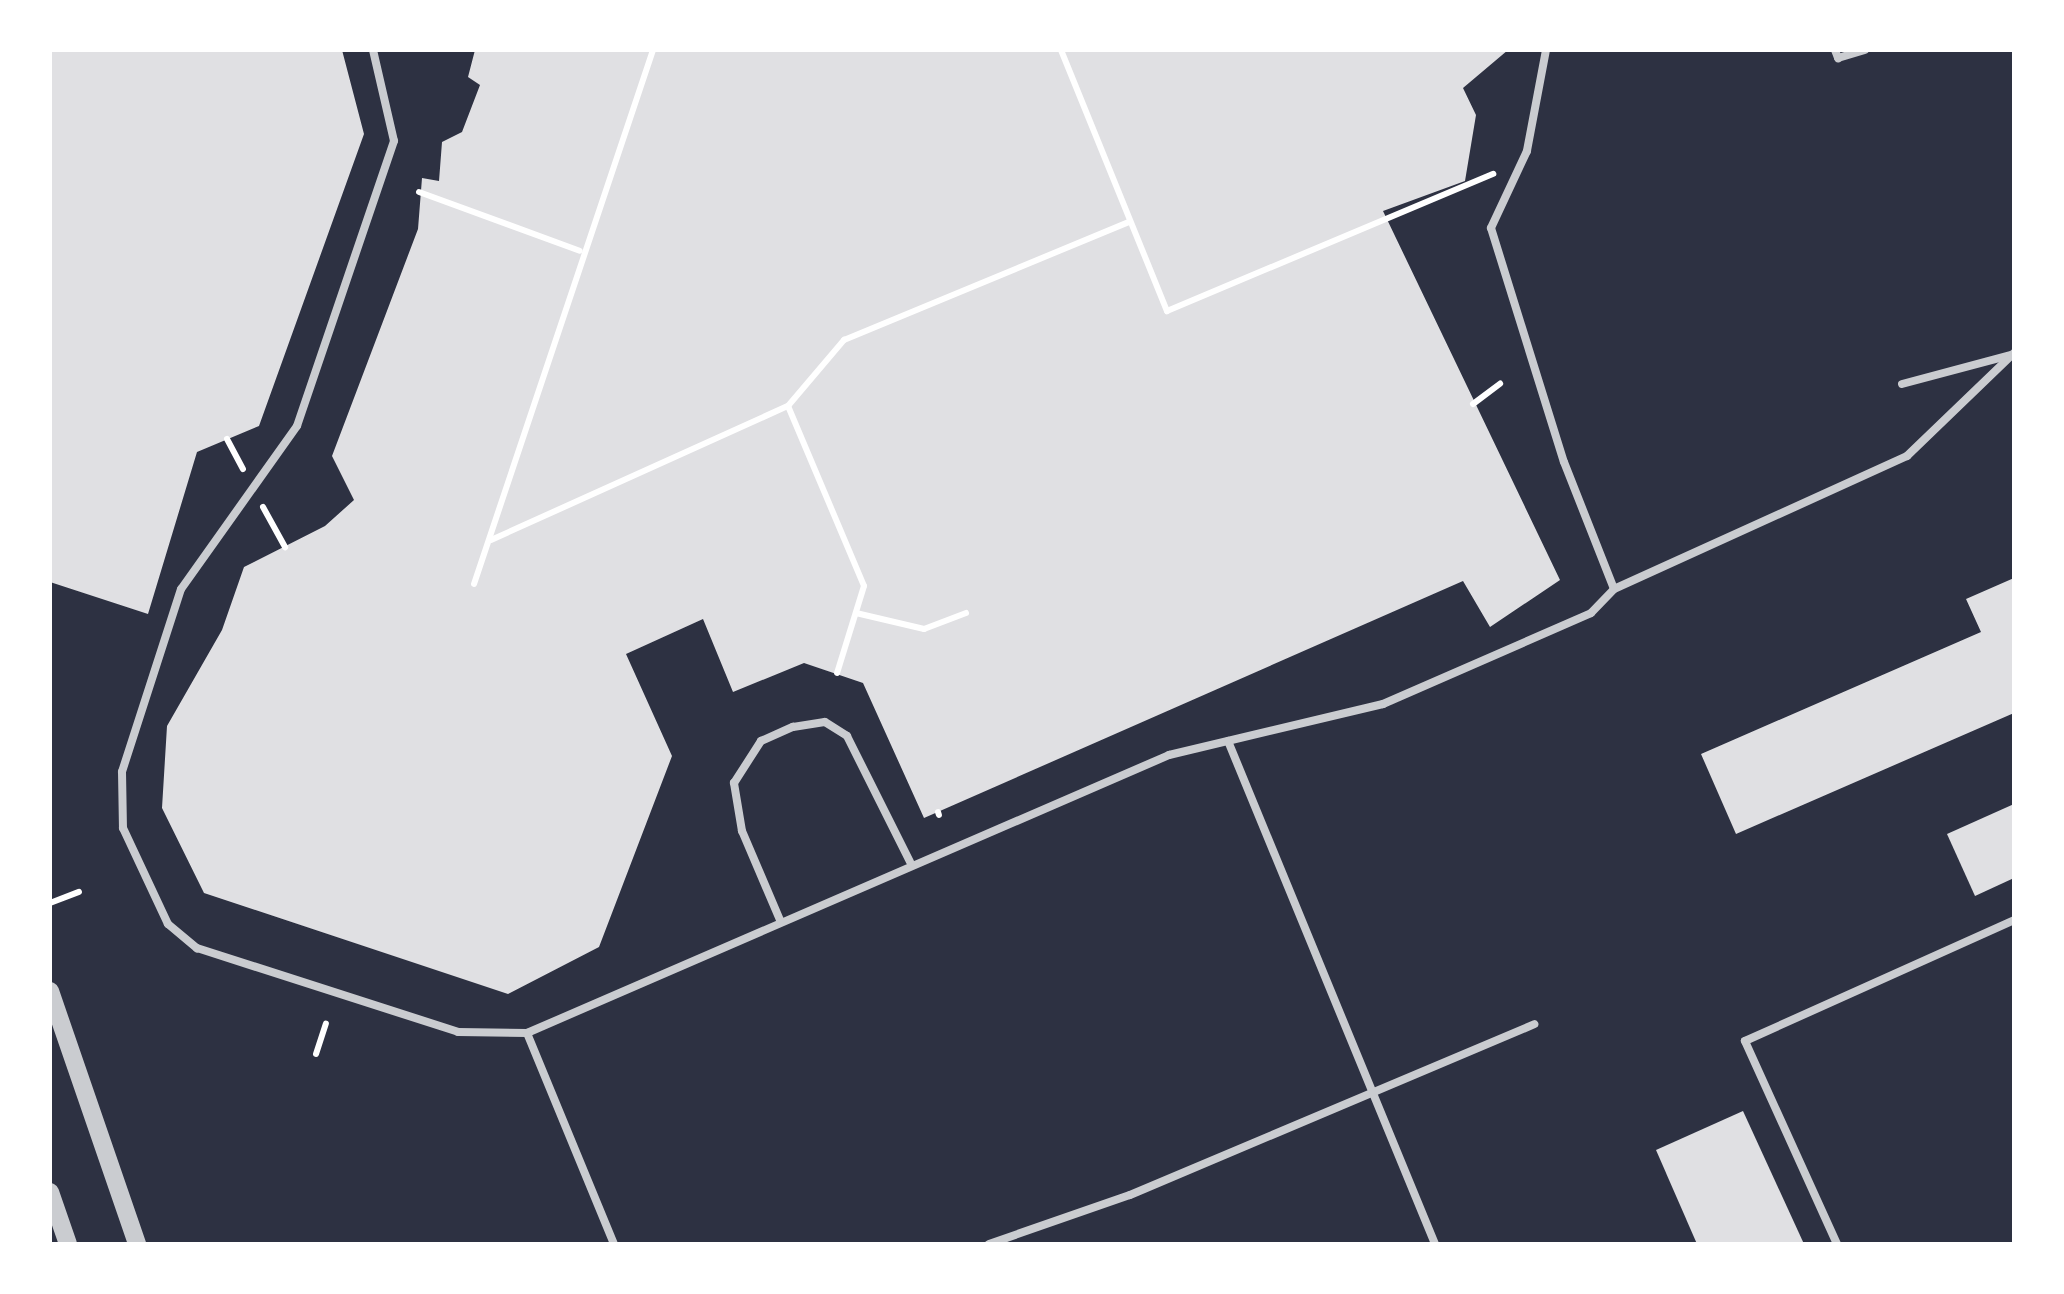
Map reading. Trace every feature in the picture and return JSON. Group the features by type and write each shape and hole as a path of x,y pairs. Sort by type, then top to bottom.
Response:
{"street":[{"path":"50,991 138,1244"},
{"path":"50,1192 68,1244"}],"lane":[{"path":"373,50 394,141 297,426 181,589 122,772 123,828 168,924 197,948 458,1032 527,1032 910,862 1169,755 1384,704 1591,614 1614,589 1907,456 2013,354"},
{"path":"1546,50 1527,150 1491,228 1564,462 1614,589"},
{"path":"1835,50 1838,58 1865,50"},
{"path":"1902,384 2013,354"},
{"path":"780,920 738,820 734,783 762,742 793,727 825,722 847,736 910,862"},
{"path":"1228,741 1435,1244"},
{"path":"1837,1244 1745,1042 2014,920"},
{"path":"989,1244 1376,1095 1534,1024"},
{"path":"527,1032 614,1244"}],"path":[{"path":"474,584 492,540 580,251 653,50"},
{"path":"1061,50 1167,311 1475,186 1527,150"},
{"path":"419,192 580,251"},
{"path":"492,540 788,406 844,340 1129,222"},
{"path":"1474,404 1500,384"},
{"path":"788,406 864,586 837,673"},
{"path":"856,613 924,630 966,613"},
{"path":"50,903 78,892"},
{"path":"316,1054 326,1024"}],"building":[{"path":"50,50 342,50 364,134 259,426 197,452 148,614 50,582"},
{"path":"475,50 1508,50 1463,88 1476,115 1465,181 1383,211 1560,580 1490,627 1463,581 924,818 863,683 804,663 733,692 703,619 626,654 672,756 599,947 508,994 204,893 162,808 167,726 222,630 244,567 325,526 354,500 332,456 418,229 422,178 439,181 442,142 462,132 480,85 468,77"},
{"path":"2014,578 2014,713 1736,834 1701,754 1981,632 1966,599"},
{"path":"2014,804 2014,878 1975,896 1947,834"},
{"path":"1743,1111 1804,1244 1697,1244 1656,1150"}]}
